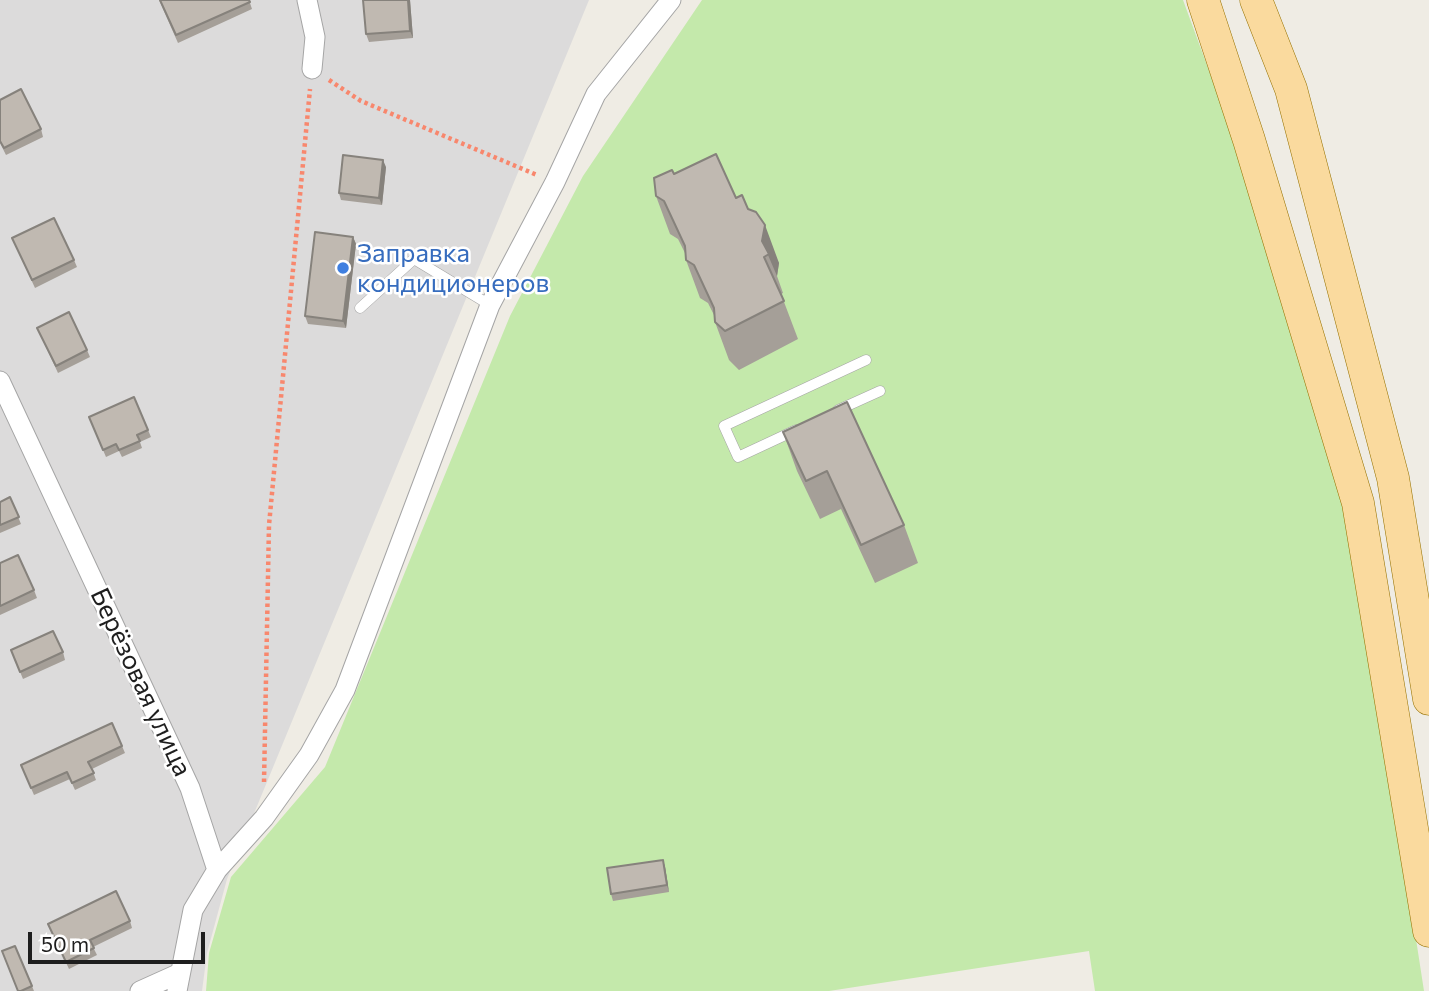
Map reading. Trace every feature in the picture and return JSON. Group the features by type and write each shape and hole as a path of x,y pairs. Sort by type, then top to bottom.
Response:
{"main road":[{"path":"1203,0 1250,139 1358,503 1429,931"},
{"path":"1256,0 1291,89 1393,478 1429,699"}],"street":[{"path":"307,0 315,37 312,69"},
{"path":"140,991 178,982 193,911 217,870 264,818 309,755 345,690 490,305 555,182 596,94 671,0"},
{"name":"Берёзовая улица","path":"0,380 190,788 217,870"}],"lane":[{"path":"360,308 414,259 490,305"},
{"path":"806,425 738,457 724,426 866,360"},
{"path":"831,414 880,391"}],"path":[{"path":"264,818 269,525 312,69 360,101 555,182"}],"shaded area":[{"path":"0,0 589,0 227,879 207,953 202,991 0,991"}],"green space":[{"path":"702,0 1183,0 1237,147 1353,531 1424,991 1095,991 1089,951 829,991 206,991 209,953 231,877 325,767 510,316 583,176"}],"building":[{"path":"160,0 249,0 250,2 176,35"},
{"path":"363,0 408,0 410,31 366,34"},
{"path":"21,89 41,129 4,148 0,141 0,100"},
{"path":"716,154 736,198 742,195 748,209 756,212 765,225 762,241 769,254 764,257 784,301 725,331 715,322 714,308 694,265 686,260 685,246 664,201 656,196 654,178 672,170 674,174"},
{"path":"343,155 383,160 379,198 339,193"},
{"path":"54,218 74,260 32,280 12,238"},
{"path":"315,232 353,237 343,321 305,316"},
{"path":"69,312 87,350 56,366 37,328"},
{"path":"134,397 148,430 137,435 140,441 119,450 116,444 103,450 89,417"},
{"path":"847,402 904,525 861,545 827,471 806,481 783,432"},
{"path":"10,497 19,517 0,525 0,502"},
{"path":"18,555 34,590 0,606 0,563"},
{"path":"53,631 63,652 20,672 11,650"},
{"path":"112,723 122,746 88,762 94,773 72,783 67,772 31,788 21,765"},
{"path":"663,860 667,885 611,894 607,868"},
{"path":"116,891 130,921 90,940 94,948 66,962 48,924"},
{"path":"15,946 32,986 21,991 18,991 2,951"}],"place":[{"name":"Заправка кондиционеров","path":"343,268"}]}
